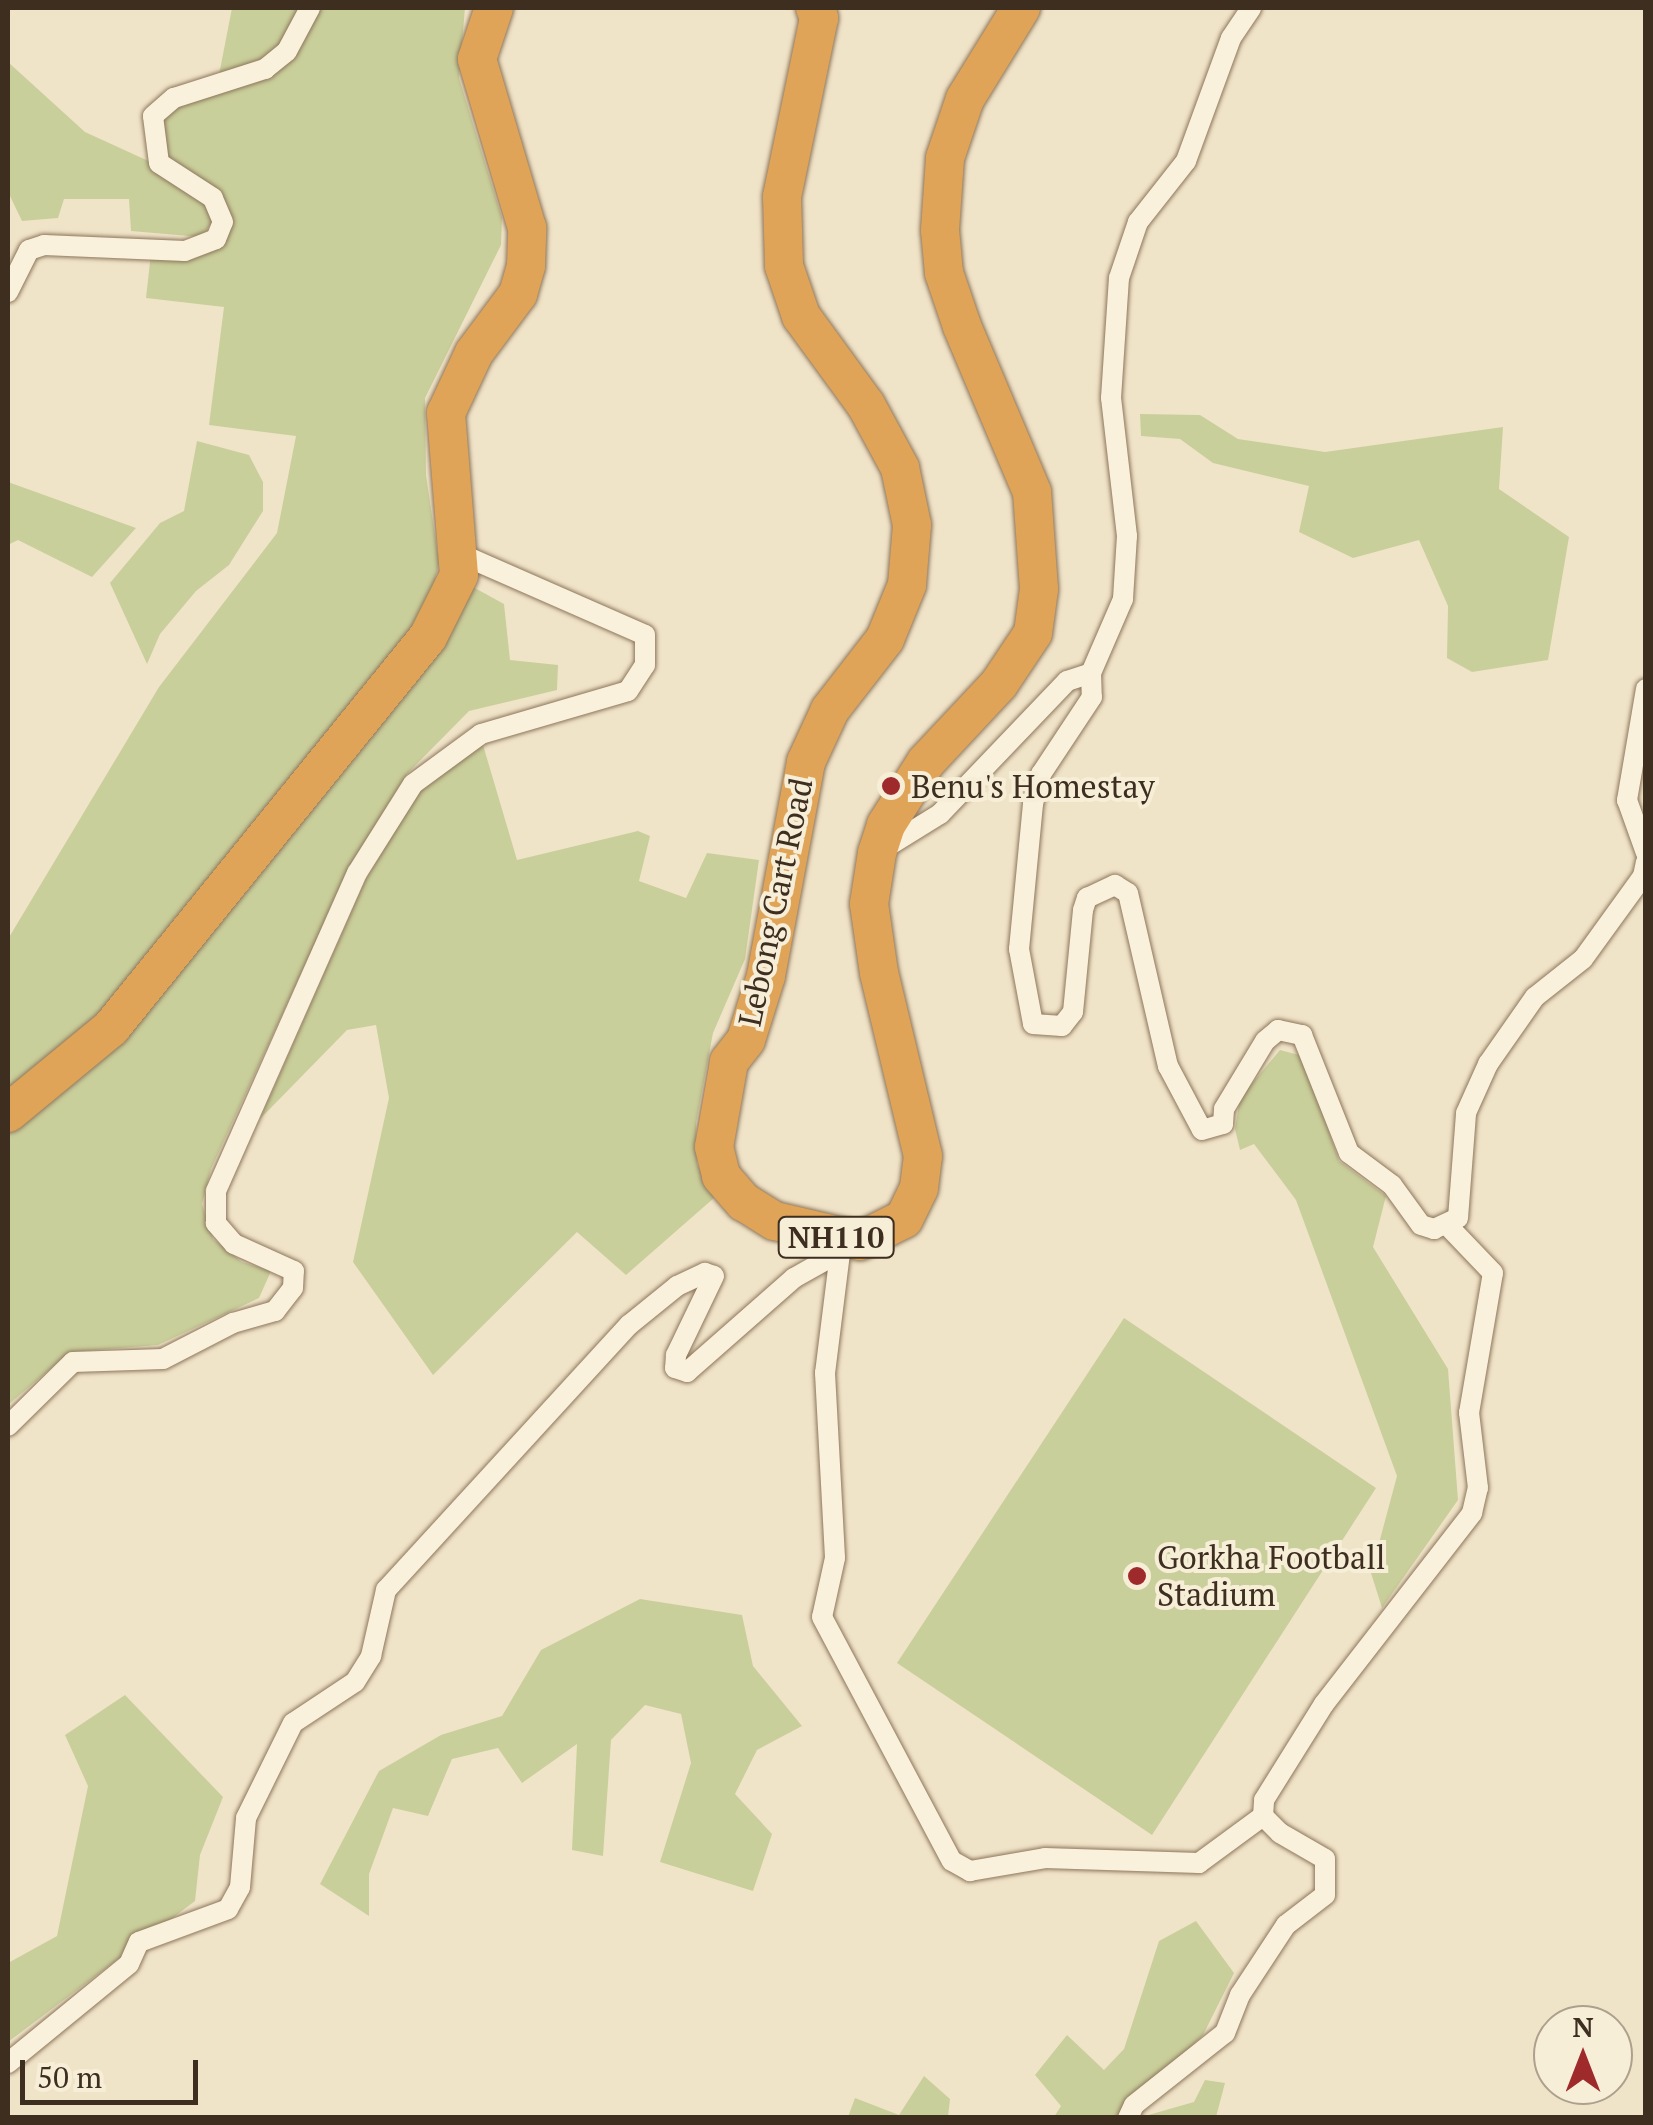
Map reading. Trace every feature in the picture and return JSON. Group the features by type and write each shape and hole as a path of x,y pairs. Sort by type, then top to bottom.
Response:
{"highway":[{"path":"8,1113 111,1028 428,637 460,575 446,413 474,353 518,294 526,266 527,228 477,59 494,8"},
{"name":"Lebong Cart Road","path":"816,8 819,18 782,197 784,266 801,316 866,405 900,468 912,525 907,585 885,639 830,710 806,762 766,976 746,1040 729,1062 714,1147 720,1176 744,1202 775,1221 850,1247"},
{"name":"NH110","path":"850,1247 904,1219 919,1188 923,1156 879,973 869,904 877,853 886,825 926,762 999,684 1033,632 1039,589 1032,492 962,326 944,273 940,230 945,158 966,99 1021,8"}],"street":[{"path":"8,292 29,250 44,245 185,251 216,240 223,222 213,198 158,163 153,116 174,98 264,70 287,51 310,8"},
{"path":"1251,8 1231,38 1186,161 1138,222 1119,278 1111,398 1128,536 1123,598 1091,673 1092,697 1041,774 1032,804 1019,949 1032,1024 1062,1026 1073,1012 1083,910 1087,898 1115,884 1128,893 1168,1066 1202,1130 1223,1124 1224,1108 1265,1040 1288,1030 1302,1036 1312,1052 1341,1137 1360,1166 1392,1185 1421,1225 1449,1226 1458,1218 1466,1113 1488,1064 1536,997 1583,959 1643,876 1646,862"},
{"path":"8,1426 72,1362 105,1356 137,1364 163,1360 233,1323 275,1310 293,1288 294,1271 234,1244 216,1223 216,1190 357,873 413,784 468,744 534,716 589,707 628,691 645,665 645,635 458,553"},
{"path":"877,853 940,814 1067,682 1091,673"},
{"path":"1646,690 1627,800 1646,853"},
{"path":"850,1247 825,1373 835,1558 822,1617 952,1861 970,1871 1044,1858 1199,1863 1263,1816 1273,1780 1304,1732 1472,1512 1478,1488 1469,1413 1493,1273 1449,1226"},
{"path":"8,2063 129,1964 139,1942 228,1909 240,1887 246,1818 293,1723 355,1682 371,1656 386,1590 629,1326 677,1286 706,1273 714,1276 676,1355 676,1368 687,1372 794,1278 850,1247"},
{"path":"1128,2118 1134,2105 1226,2033 1240,1995 1276,1938 1326,1895 1325,1859 1263,1816"}],"green space":[{"path":"232,8 300,8 282,49 218,80"},
{"path":"316,8 465,8 459,78 502,218 501,245 425,398 426,475 439,563 431,595 412,630 104,1022 8,1098 8,939 159,687 277,533 296,436 209,425 224,307 146,298 151,253 185,256 228,222 162,160 156,117 176,99 273,72"},
{"path":"8,62 85,132 155,164 210,201 214,220 201,237 131,231 129,199 64,199 58,218 22,221 8,192"},
{"path":"1140,414 1200,415 1238,439 1325,452 1503,427 1499,489 1569,537 1548,660 1472,672 1447,658 1448,606 1419,540 1353,558 1299,532 1309,486 1213,463 1180,439 1141,436"},
{"path":"197,441 249,455 263,482 263,511 229,565 196,591 160,634 147,664 110,583 160,523 184,511"},
{"path":"8,482 136,528 92,577 18,540 8,545"},
{"path":"473,587 504,604 510,660 558,665 557,690 469,711 407,774 350,867 211,1169 202,1204 213,1239 242,1262 271,1271 259,1298 158,1345 70,1352 8,1405 8,1130"},
{"path":"483,745 517,860 638,831 650,836 639,881 686,898 707,853 759,860 745,959 713,1033 696,1123 697,1164 714,1198 626,1275 577,1232 433,1375 353,1262 389,1098 376,1025 347,1030 260,1119 365,881 420,789"},
{"path":"1280,1050 1303,1056 1339,1161 1386,1196 1373,1247 1448,1369 1458,1500 1382,1608 1371,1573 1397,1476 1296,1200 1254,1144 1240,1150 1235,1129 1240,1098"},
{"name":"Gorkha Football Stadium","path":"1124,1318 1376,1488 1152,1835 897,1663"},
{"path":"640,1599 742,1615 753,1666 802,1726 757,1750 735,1794 772,1834 753,1891 660,1862 691,1763 681,1714 645,1705 611,1740 603,1856 572,1850 577,1744 522,1783 498,1748 452,1759 428,1816 393,1808 369,1874 369,1916 320,1884 379,1771 441,1735 502,1716 541,1650"},
{"path":"125,1695 223,1797 200,1855 195,1901 8,2042 8,1963 57,1936 88,1786 65,1735"},
{"path":"1196,1921 1234,1973 1203,2035 1120,2117 1054,2117 1061,2106 1035,2075 1067,2035 1104,2070 1124,2049 1159,1941"},
{"path":"924,2076 950,2099 948,2117 848,2117 855,2098 899,2115"},
{"path":"1205,2080 1225,2083 1216,2117 1138,2118 1194,2102"}],"place":[{"name":"Benu's Homestay","path":"891,786"},
{"name":"Gorkha Football Stadium","path":"1137,1576"}]}
